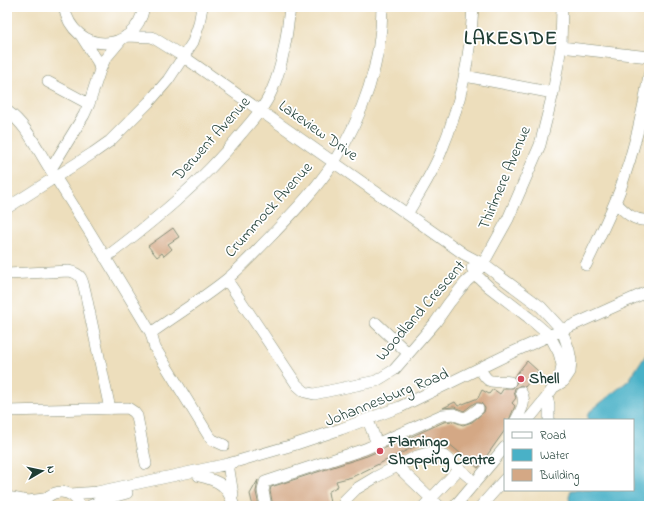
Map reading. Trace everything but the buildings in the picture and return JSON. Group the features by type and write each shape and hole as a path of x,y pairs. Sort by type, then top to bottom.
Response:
{"street":[{"path":"64,7 66,17 72,28 82,37 96,58 100,70"},
{"path":"7,208 53,173 94,153 110,141 149,102 168,80 194,42 202,7"},
{"name":"Derwent Avenue","path":"105,258 161,215 193,186 218,160 261,110 272,90 280,64 287,34 290,7"},
{"name":"Crummock Avenue","path":"151,333 227,280 301,204 333,162 358,116 371,84 378,50 382,7"},
{"path":"407,214 440,154 454,118 466,76 471,42 473,7"},
{"name":"Thirlmere Avenue","path":"482,264 508,220 540,145 553,93 561,47 562,7"},
{"path":"53,173 84,115 100,70 110,52 136,27 143,11"},
{"path":"143,11 152,37"},
{"name":"Lakeview Drive","path":"82,37 101,43 111,43 124,38 152,37 261,110 464,254 482,264 541,307 563,333"},
{"path":"561,47 649,57"},
{"path":"586,265 615,202 635,144 645,103 649,75"},
{"path":"466,76 553,93"},
{"path":"48,82 89,104"},
{"path":"7,111 26,129 151,333 155,348 209,436 224,445"},
{"path":"615,202 634,218 638,220 649,220"},
{"name":"Lakeview Drive","path":"464,254 475,274 501,297 522,312 551,339"},
{"name":"Woodland Crescent","path":"227,280 297,384 305,392 314,394 376,381 394,370 435,323 459,290 475,274 482,264"},
{"path":"7,274 69,271 80,276 85,291 110,409"},
{"name":"Johannesburg Road","path":"120,491 199,476 369,422 400,407 514,359 563,333 617,312 649,291"},
{"path":"522,312 530,299"},
{"path":"376,323 408,353"},
{"path":"554,387 564,381 570,372 571,361 563,333"},
{"path":"529,419 547,397 560,377 562,365 559,353 551,339"},
{"path":"481,372 487,380 492,382 510,382"},
{"path":"516,419 524,404 524,397 521,392"},
{"path":"547,397 550,404 549,418"},
{"path":"7,411 128,408 137,416 146,464"},
{"path":"266,506 263,491 263,485 265,482 377,444 442,415 454,414 460,418 464,418 478,409"},
{"path":"369,422 377,444"},
{"path":"455,506 504,448"},
{"path":"346,506 345,500 356,489 417,456 431,452 444,456 469,477"},
{"path":"398,466 432,504 459,469"},
{"path":"228,467 234,506"},
{"name":"Johannesburg Road","path":"120,491 228,467"},
{"path":"199,476 215,480 225,487 234,506"},
{"path":"481,506 504,480"},
{"path":"70,494 120,491"},
{"path":"90,506 120,491"},
{"path":"7,497 42,503 50,495 56,492 64,492 70,494 76,499 80,506"},
{"path":"7,504 15,506"}],"water":[{"path":"649,349 649,506 570,506 569,497 571,491 634,491 634,419 587,419 588,413 629,380"}],"place":[{"name":"Shell","path":"521,379"},
{"name":"Flamingo Shopping Centre","path":"380,451"}],"district":[{"name":"LAKESIDE","path":"511,39"}]}
